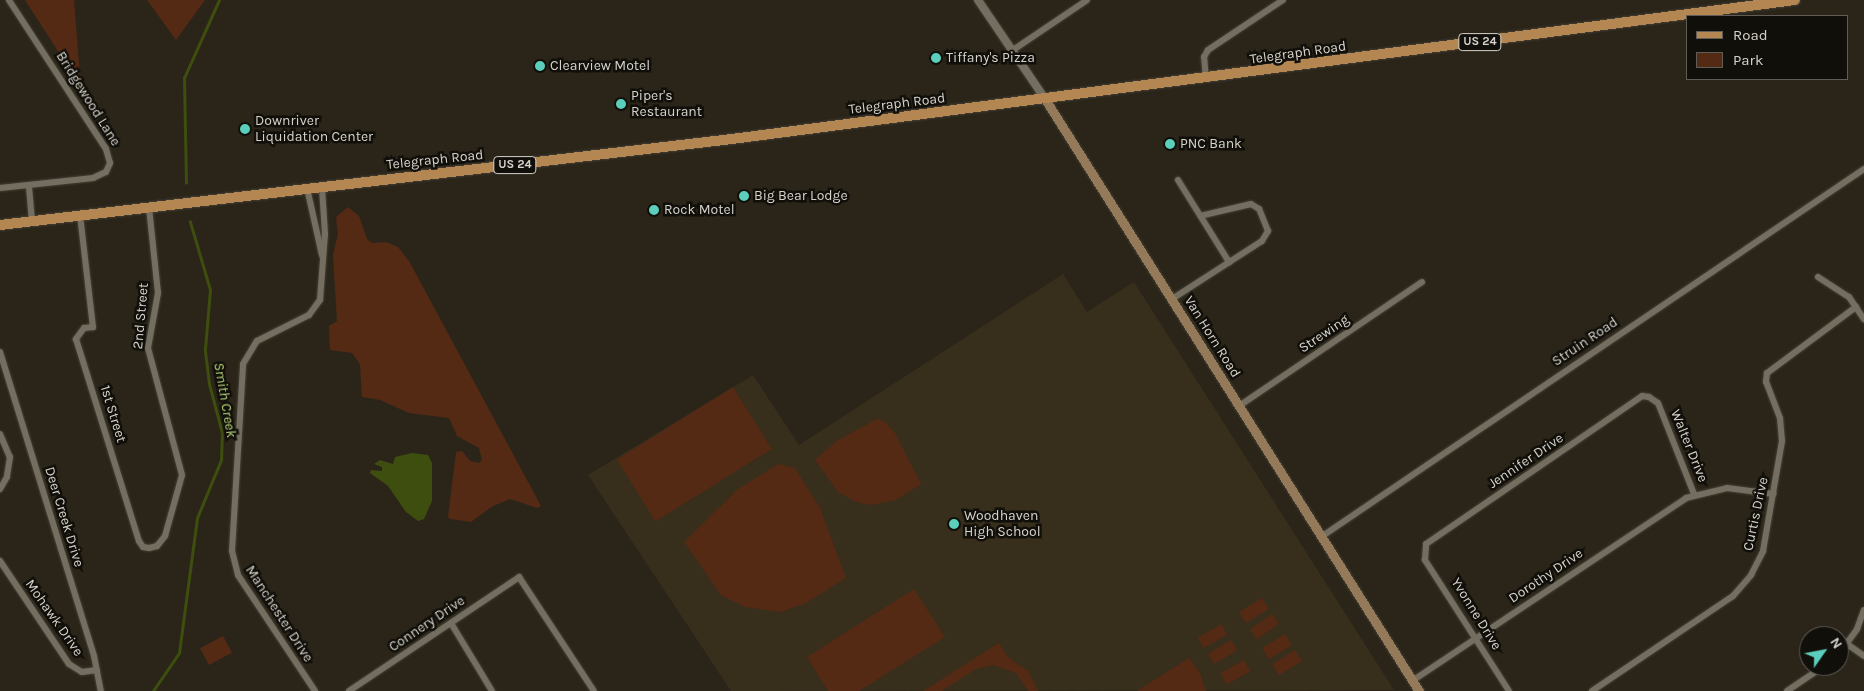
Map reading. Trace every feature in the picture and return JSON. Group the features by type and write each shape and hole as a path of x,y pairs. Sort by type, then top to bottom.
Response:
{"main road":[{"name":"Telegraph Road","path":"0,225 1206,79 1795,0"},
{"name":"Van Horn Road","path":"1045,99 1418,691"}],"street":[{"name":"Bridgewood Lane","path":"0,188 29,187 102,176 109,168 110,159 9,0"},
{"name":"Van Horn Road","path":"978,0 1045,99"},
{"path":"1013,50 1087,0"},
{"path":"1206,79 1204,57 1208,50 1283,0"},
{"name":"Struin Road","path":"1321,537 1864,169"},
{"path":"1178,180 1229,262"},
{"name":"Manchester Drive","path":"315,691 238,575 232,552 241,371 245,357 262,337 303,319 314,311 324,285 323,258 325,234 322,186"},
{"path":"29,187 32,221"},
{"name":"Manchester Drive","path":"307,188 312,223 323,258"},
{"path":"1172,299 1267,235 1268,226 1259,209 1249,204 1200,216"},
{"name":"2nd Street","path":"149,207 158,293 148,348 181,464 180,482"},
{"name":"1st Street","path":"80,215 94,326 84,328 76,339 143,547 157,546 165,536 180,482"},
{"path":"1818,277 1844,293 1864,319"},
{"name":"Strewing","path":"1239,406 1422,282"},
{"name":"Curtis Drive","path":"1592,691 1738,591 1752,575 1763,551 1774,494 1782,432 1778,406 1766,382 1767,373 1856,308"},
{"name":"Deer Creek Drive","path":"0,352 97,670 100,691"},
{"name":"Walter Drive","path":"1644,396 1658,403 1694,494 1727,488 1774,494"},
{"name":"Jennifer Drive","path":"1424,550 1431,540 1644,396"},
{"path":"0,434 10,457 7,477 0,489"},
{"name":"Dorothy Drive","path":"1412,681 1694,494"},
{"name":"Yvonne Drive","path":"1424,550 1425,560 1509,691"},
{"name":"Mohawk Drive","path":"0,561 69,664 82,672 97,670"},
{"name":"Connery Drive","path":"349,691 519,577 594,691"},
{"path":"1849,642 1864,610"},
{"path":"451,623 492,691"},
{"path":"1849,645 1864,656"},
{"path":"1787,691 1809,676"}],"shaded area":[{"name":"Woodhaven High School","path":"1063,274 1087,312 1134,282 1394,690 731,691 588,475 753,375 799,445"},
{"path":"412,453 428,455 432,463 432,501 424,519 418,521 406,512 388,486 370,473 371,470 382,471 382,467 374,464 380,460 393,464 395,457"}],"green space":[{"path":"25,0 74,0 80,77 74,76"},
{"path":"147,0 205,0 176,40"},
{"path":"348,207 359,216 367,239 372,243 386,242 398,247 409,261 541,506 537,508 510,499 491,507 471,522 450,519 448,517 456,452 462,451 470,461 479,463 482,460 479,448 457,436 449,418 409,413 380,400 362,397 360,364 352,353 330,350 329,326 337,321 333,255 338,234 336,217"},
{"path":"733,387 772,449 656,522 617,460"},
{"path":"877,419 884,421 895,433 921,484 896,500 870,505 856,502 838,492 815,460 838,440"},
{"path":"778,464 795,468 820,508 846,578 804,604 780,612 745,607 721,595 684,542 738,489"},
{"path":"914,589 945,637 859,691 828,691 807,657"},
{"path":"1262,598 1269,609 1246,623 1239,612"},
{"path":"1272,614 1279,624 1257,639 1250,629"},
{"path":"1221,624 1227,634 1204,648 1198,638"},
{"path":"1285,634 1292,645 1269,659 1262,648"},
{"path":"223,636 232,653 209,665 200,648"},
{"path":"1231,640 1237,650 1214,664 1208,654"},
{"path":"999,643 1008,657 1028,671 1038,691 1028,691 1016,673 993,665 976,669 942,691 923,691"},
{"path":"1295,650 1302,661 1279,675 1272,664"},
{"path":"1189,658 1200,673 1206,691 1137,691"},
{"path":"1244,660 1250,671 1227,684 1220,673"}],"waterway":[{"name":"Smith Creek","path":"186,183 184,78 219,0"},
{"name":"Smith Creek","path":"153,691 179,653 197,518 221,460 222,433 209,384 205,349 210,290 190,222"}],"place":[{"name":"Tiffany's Pizza","path":"936,58"},
{"name":"Clearview Motel","path":"540,66"},
{"name":"Piper's Restaurant","path":"621,104"},
{"name":"Downriver Liquidation Center","path":"245,129"},
{"name":"PNC Bank","path":"1170,144"},
{"name":"Big Bear Lodge","path":"744,196"},
{"name":"Rock Motel","path":"654,210"},
{"name":"Woodhaven High School","path":"954,524"}]}
